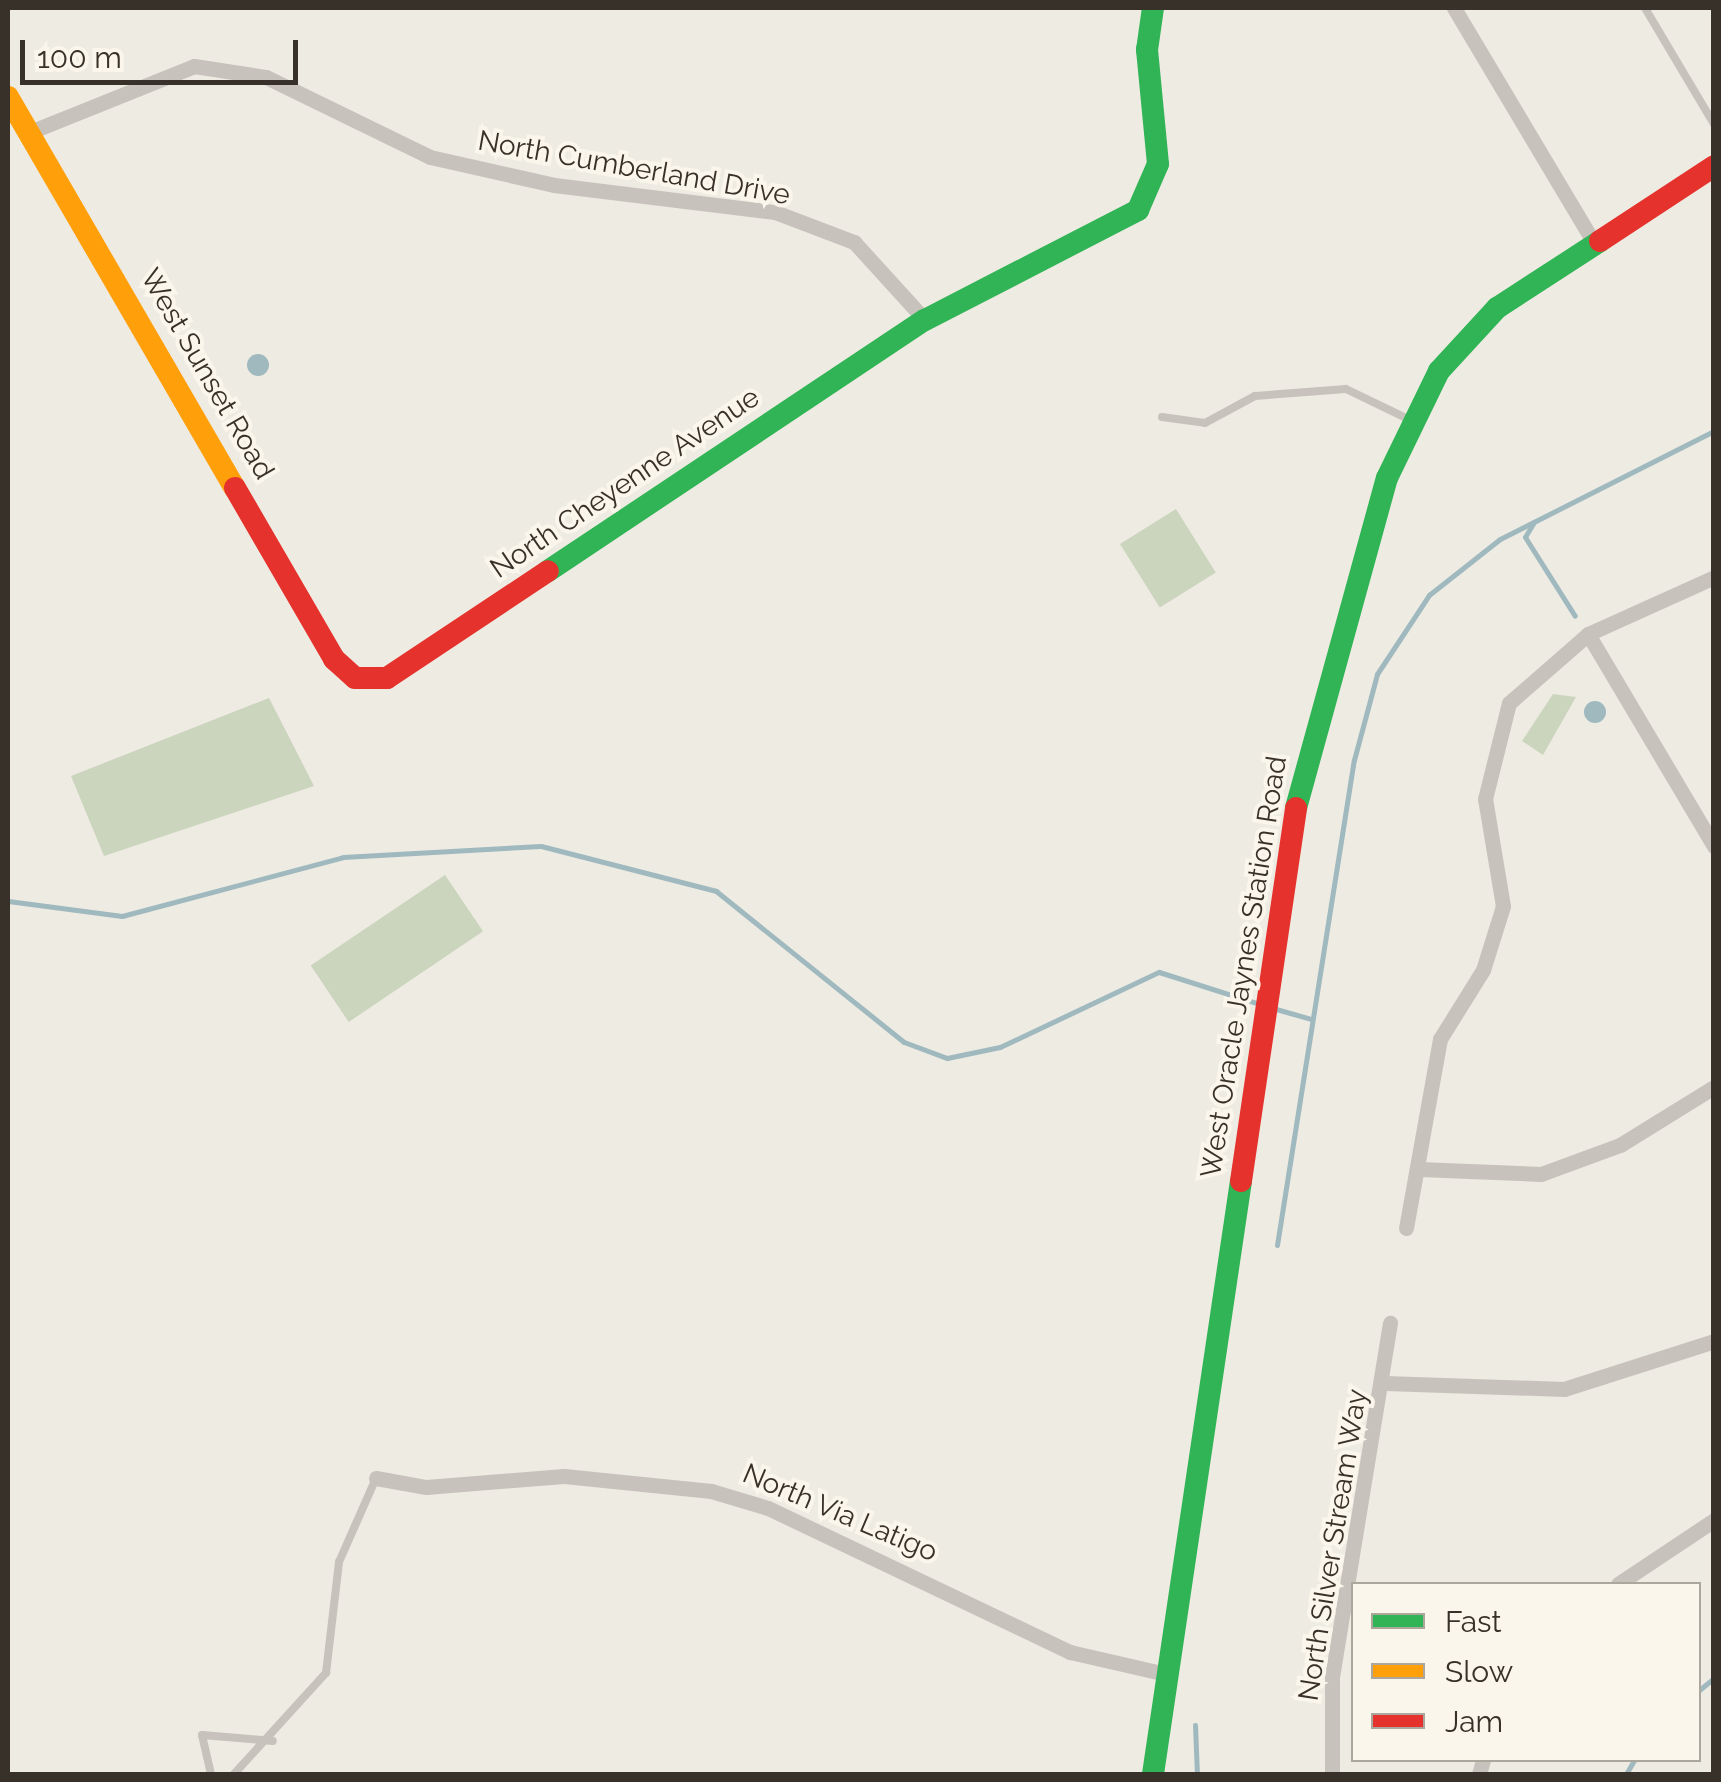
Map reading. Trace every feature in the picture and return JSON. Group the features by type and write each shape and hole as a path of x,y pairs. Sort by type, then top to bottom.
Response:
{"street":[{"name":"North Cheyenne Avenue","path":"355,678 403,668 925,320 1124,222 1151,194 1158,164 1147,50 1153,8"},
{"path":"1454,8 1594,240"},
{"name":"North Cumberland Drive","path":"30,132 194,66 266,77 430,157 554,185 776,212 854,242 925,320"},
{"name":"West Sunset Road","path":"8,97 334,659 355,678"},
{"name":"West Oracle Jaynes Station Road","path":"1162,1673 1298,797 1352,580 1414,422 1439,371 1497,308 1594,240 1714,166"},
{"path":"1406,1228 1440,1039 1483,970 1503,906 1485,798 1496,732 1530,680 1588,634 1714,577"},
{"path":"1588,634 1714,846"},
{"path":"1419,1169 1541,1174 1620,1145 1714,1087"},
{"name":"North Silver Stream Way","path":"1332,1774 1332,1677 1385,1383 1390,1323"},
{"path":"1385,1383 1564,1389 1714,1340"},
{"name":"North Via Latigo","path":"376,1478 426,1487 564,1476 711,1492 768,1508 1070,1652 1162,1673"},
{"path":"1621,1582 1714,1520"},
{"path":"1152,1774 1162,1673"}],"lane":[{"path":"1645,8 1714,124"},
{"path":"1162,417 1205,423 1255,396 1346,389 1414,422"},
{"path":"234,1774 273,1741 326,1674 340,1562 376,1478"},
{"path":"211,1774 202,1735 273,1741"}],"green space":[{"path":"1176,509 1216,573 1160,608 1120,544"},
{"path":"1553,694 1576,697 1543,755 1522,741"},
{"path":"269,698 314,786 104,856 71,776"},
{"path":"445,875 483,931 349,1022 311,966"}],"water":[{"path":"258,354 266,357 266,373 258,376 250,373 247,365 250,357"},
{"path":"1591,701 1599,701 1606,712 1599,723 1591,723 1584,716 1584,708"}],"waterway":[{"path":"1277,1245 1354,760 1377,674 1429,595 1500,539 1714,431"},
{"path":"1534,522 1525,537 1575,616"},
{"path":"8,901 122,916 343,857 541,846 716,891 904,1042 947,1058 1000,1047 1159,972 1260,1004"},
{"path":"1276,1009 1311,1019"},
{"path":"1701,1689 1714,1678"},
{"path":"1195,1725 1197,1774"},
{"path":"1626,1774 1633,1762"}],"traffic: fast":[{"path":"548,571 925,320 1138,210 1158,164 1147,50 1153,8"},
{"path":"1296,808 1387,478 1439,371 1497,308 1600,241"},
{"path":"1153,1774 1241,1181"}],"traffic: slow":[{"path":"8,97 235,488"}],"traffic: jam":[{"path":"1600,241 1714,166"},
{"path":"235,488 334,659 355,678 387,678 548,571"},
{"path":"1241,1181 1296,808"}]}
